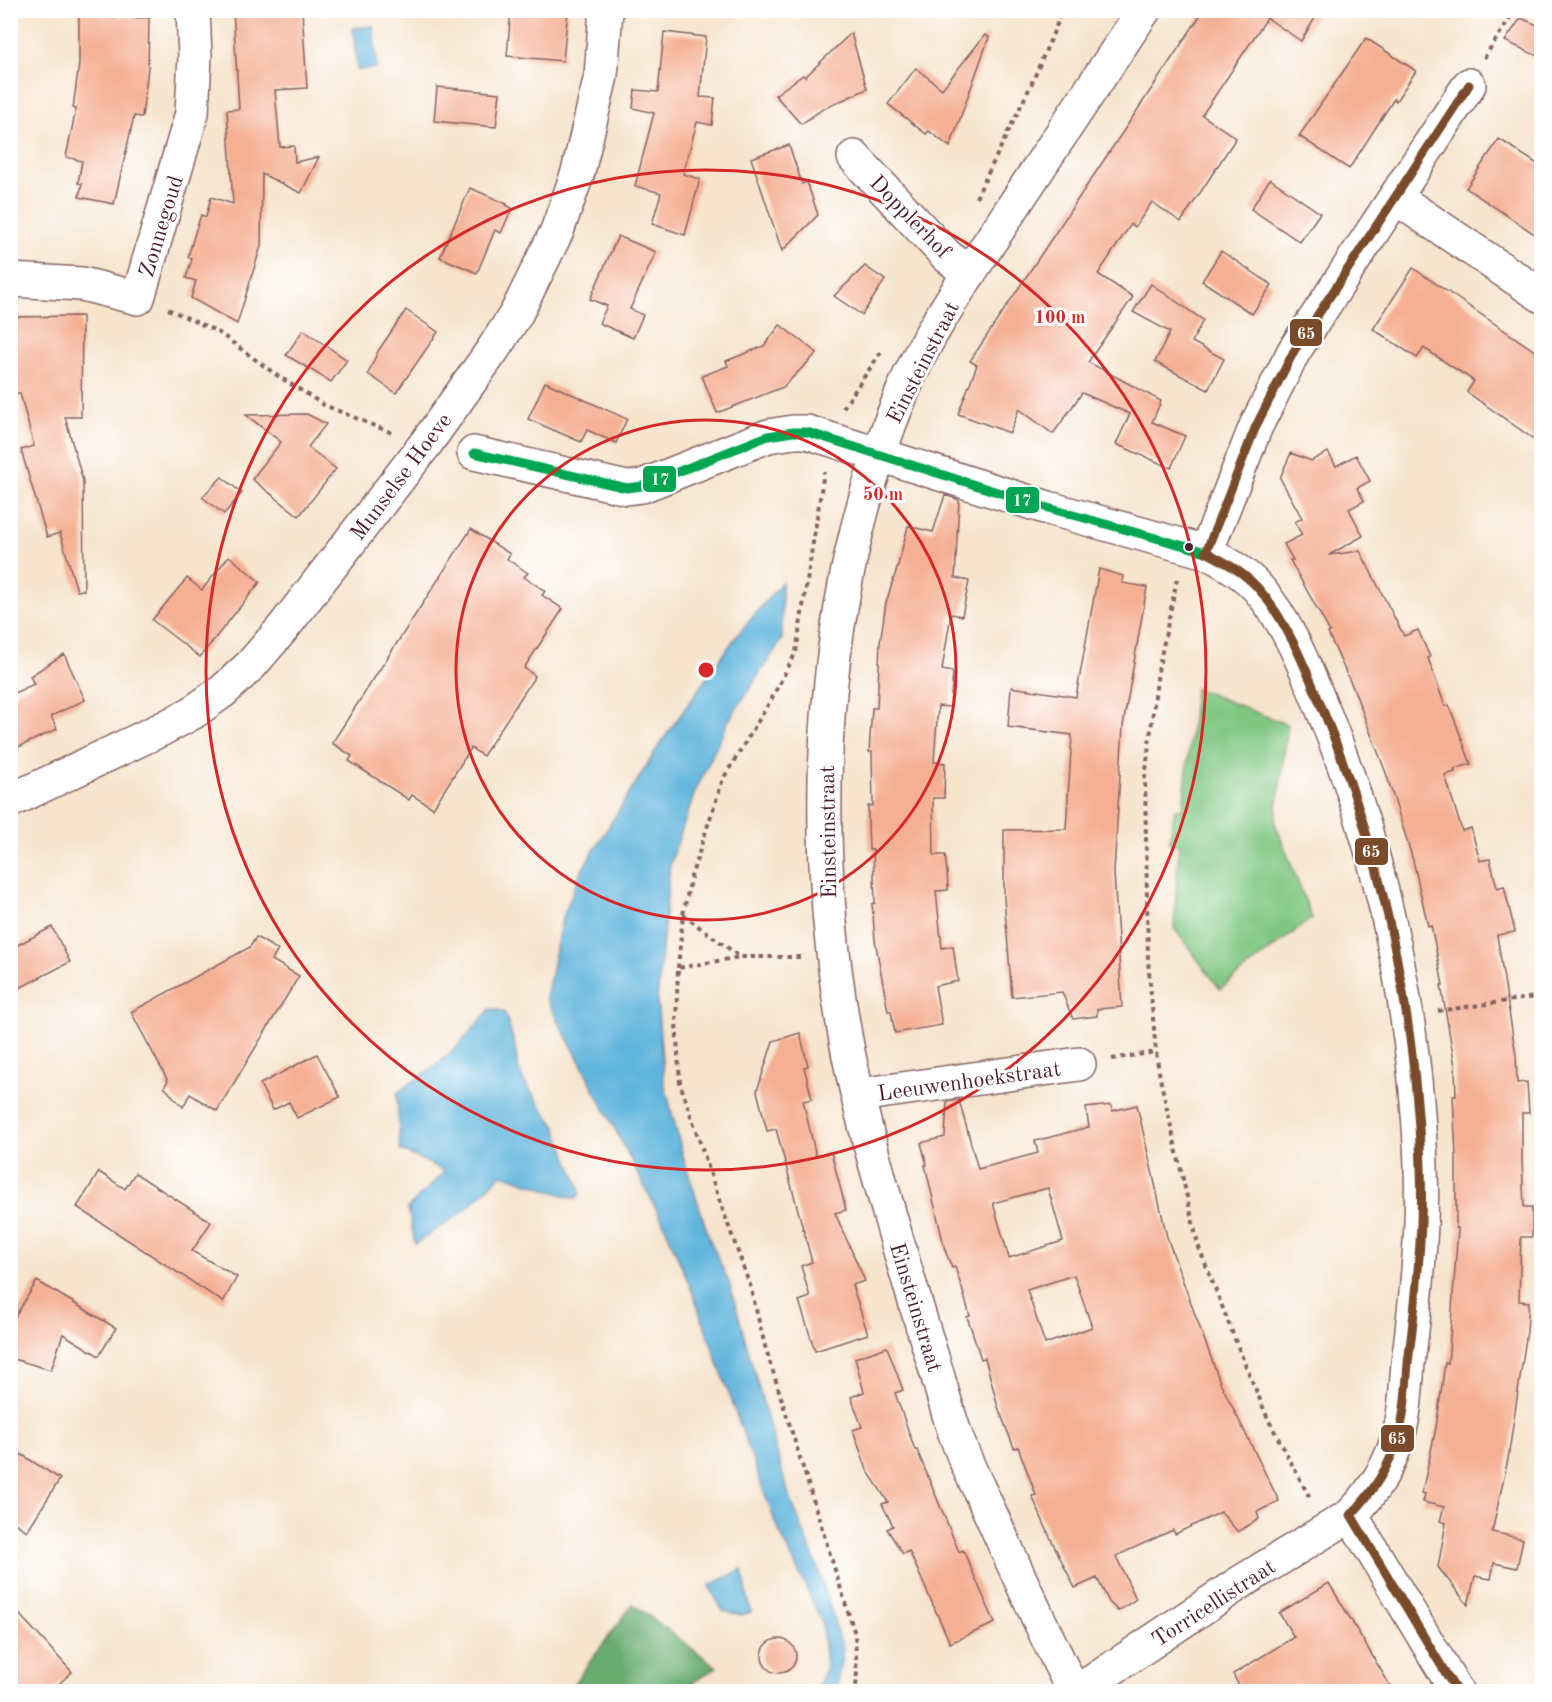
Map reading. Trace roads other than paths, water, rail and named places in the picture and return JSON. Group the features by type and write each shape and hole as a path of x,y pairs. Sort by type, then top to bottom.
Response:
{"street":[{"name":"Zonnegoud","path":"10,280 82,284 138,298 192,113 195,57 193,10"},
{"name":"Munselse Hoeve","path":"10,801 165,728 192,713 223,691 251,665 283,628 427,442 510,323 557,231 578,172 601,76 606,10"},
{"name":"Einsteinstraat","path":"1075,1692 1043,1630 957,1438 874,1160 845,1037 833,957 825,796 826,737 831,676 860,515 903,390 929,338 969,274 1144,10"},
{"path":"1206,552 1256,426 1294,351 1469,85"},
{"name":"Dopplerhof","path":"854,157 946,255 969,274"},
{"path":"1396,198 1542,296"},
{"name":"Torricellistraat","path":"474,453 627,488 642,486 781,433 807,432 1048,508 1206,552 1230,564 1257,587 1282,622 1308,675 1338,749 1368,835 1396,948 1418,1104 1421,1221 1414,1314 1398,1438 1388,1466 1371,1494 1339,1522 1242,1582 1075,1692"},
{"name":"Leeuwenhoekstraat","path":"859,1095 1079,1064"},
{"path":"1339,1522 1457,1692"}],"water":[{"path":"373,26 377,68 357,70 353,28"},
{"path":"782,582 782,639 729,720 695,792 670,864 657,1000 664,1082 684,1160 710,1240 729,1282 788,1492 819,1571 843,1649 836,1691 817,1691 826,1668 822,1622 775,1522 692,1291 663,1222 546,999 561,923 580,873 660,744 735,638"},
{"path":"490,1009 505,1013 514,1042 518,1067 524,1082 556,1127 580,1194 572,1198 502,1174 464,1211 415,1244 408,1208 445,1171 400,1150 397,1093 460,1044"},
{"path":"742,1569 751,1612 742,1615 723,1611 709,1586"}]}
